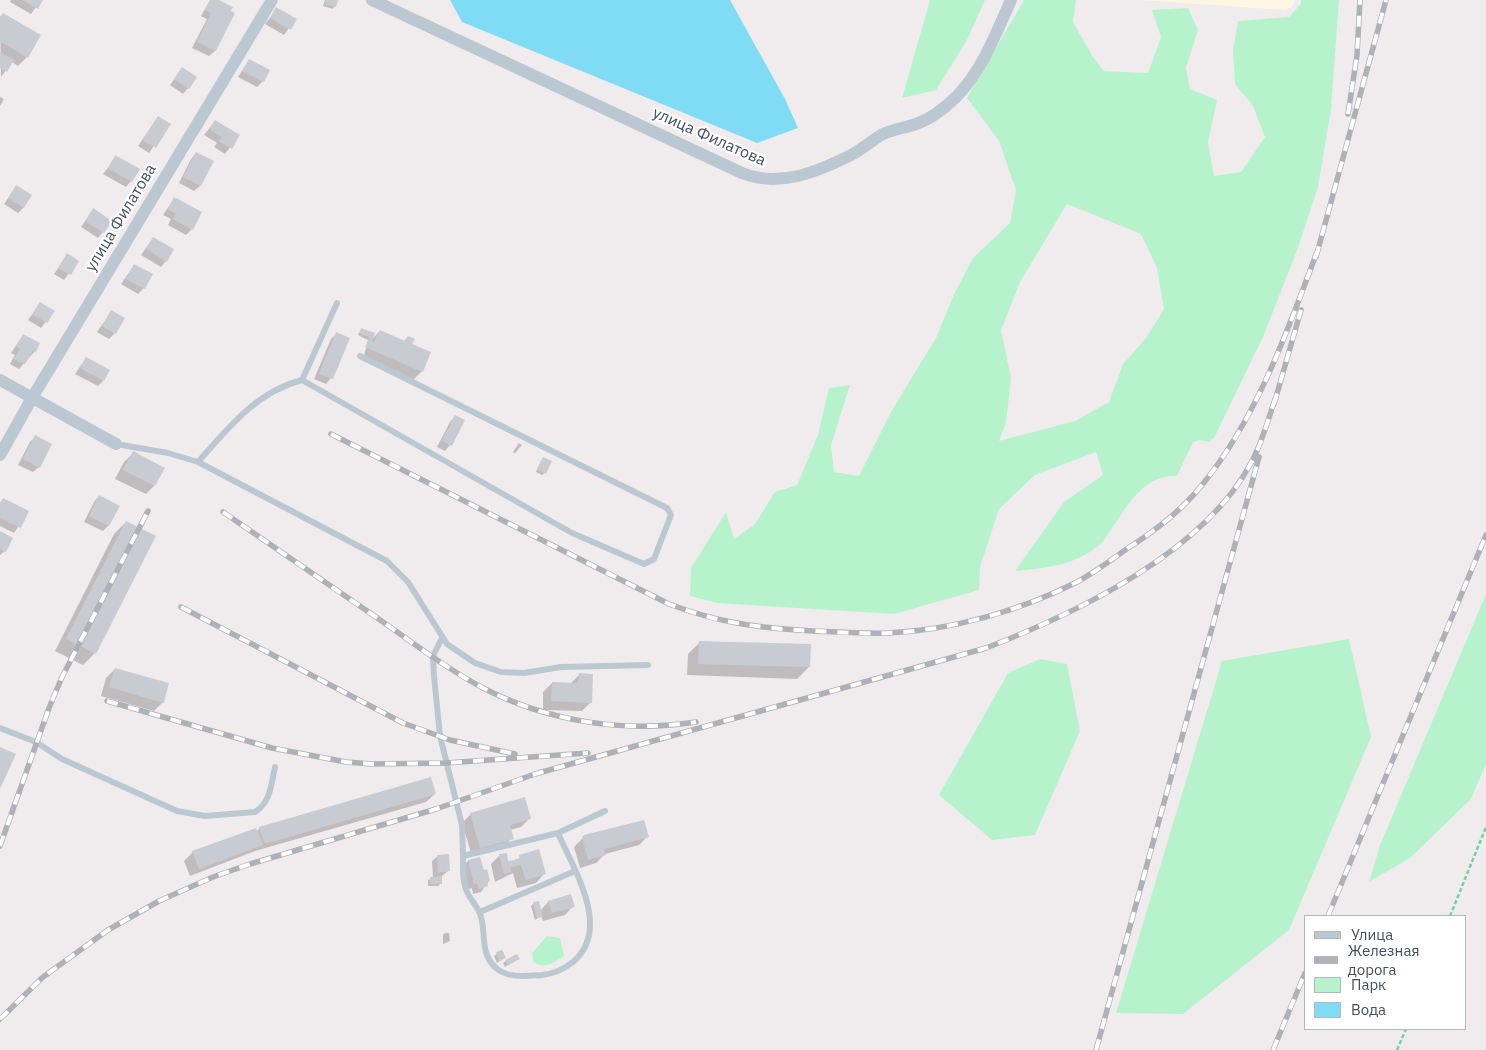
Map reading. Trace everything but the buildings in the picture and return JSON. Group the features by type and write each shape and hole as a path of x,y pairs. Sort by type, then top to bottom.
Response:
{"street":[{"name":"улица Филатова","path":"0,455 32,398 272,0"},
{"name":"улица Филатова","path":"372,0 742,173 757,179 773,181 791,178 851,155 885,133 927,120 948,105 966,86 982,61 1012,0"},
{"path":"0,380 116,444"}],"lane":[{"path":"198,462 233,423 259,399 278,388 302,380 336,303"},
{"path":"302,380 580,537 644,564 654,559 671,514 667,508 360,356"},
{"path":"116,444 168,453 198,462 387,561 408,582 442,638 464,657 501,672 524,673 562,667 648,665"},
{"path":"442,638 433,656 440,736 462,825 466,888 480,912 485,951 498,970 517,976 546,975 561,970 582,953 590,935 587,903 558,833"},
{"path":"0,728 36,742 62,759 177,811 195,815 255,812 262,808 268,799 274,767"},
{"path":"463,856 558,833 605,811"},
{"path":"480,912 574,871"}],"path":[{"path":"1450,915 1486,827"},
{"path":"1397,1050 1406,1030"}],"shaded area":[{"path":"1141,0 1295,0 1292,7 1285,10"}],"green space":[{"path":"930,0 985,0 967,40 936,90 902,98"},
{"path":"1024,0 1076,0 1073,22 1093,57 1104,71 1148,73 1161,37 1152,10 1188,8 1198,30 1186,68 1190,89 1217,100 1208,142 1214,176 1241,172 1265,137 1253,106 1235,84 1233,50 1238,21 1289,17 1301,4 1301,0 1339,0 1331,109 1318,187 1298,248 1263,337 1214,438 1209,442 1199,440 1193,442 1177,476 1155,480 1145,486 1130,503 1100,545 1089,553 1059,565 1015,571 1064,502 1103,475 1096,452 1035,475 999,509 980,567 979,590 894,614 717,603 690,596 691,568 726,512 734,539 755,524 775,492 797,485 818,435 829,388 850,385 831,445 834,472 859,476 892,410 936,338 954,294 973,258 1010,223 1016,190 999,141 967,98","holes":["1067,204 1141,234 1157,268 1164,309 1146,338 1123,364 1109,402 1075,421 999,441 1006,423 1011,378 1001,330 1020,282"]},
{"path":"1486,594 1486,764 1471,799 1410,858 1369,882 1380,845"},
{"path":"1349,639 1371,737 1289,930 1183,1014 1116,1013 1222,661"},
{"path":"1040,659 1067,664 1080,731 1035,835 992,840 939,795 1008,673"},
{"path":"547,936 560,938 564,956 549,964 537,964 533,961 532,953"}],"water":[{"path":"450,0 730,0 785,99 798,128 757,143 462,22"}],"railway":[{"path":"1348,114 1357,55 1360,0"},
{"path":"1316,257 1386,0"},
{"path":"331,434 669,604 705,616 740,624 793,630 880,633 937,628 1008,610 1075,583 1096,571 1168,520 1186,503 1222,459 1255,403 1282,343 1317,252"},
{"path":"1274,404 1301,310"},
{"path":"0,1019 43,977 108,930 159,901 213,877 250,864 436,809 535,774 986,648 1059,617 1135,576 1203,525 1230,495 1251,463 1262,439 1275,399"},
{"path":"1096,1050 1259,457"},
{"path":"0,846 49,708 62,677 148,511"},
{"path":"223,512 441,662 483,688 508,700 560,717 587,722 642,726 696,722"},
{"path":"1328,915 1486,535"},
{"path":"181,607 403,723 450,740 515,754"},
{"path":"107,701 272,748 346,762 372,764 446,763 588,753"},
{"path":"1273,1050 1304,975"}]}
